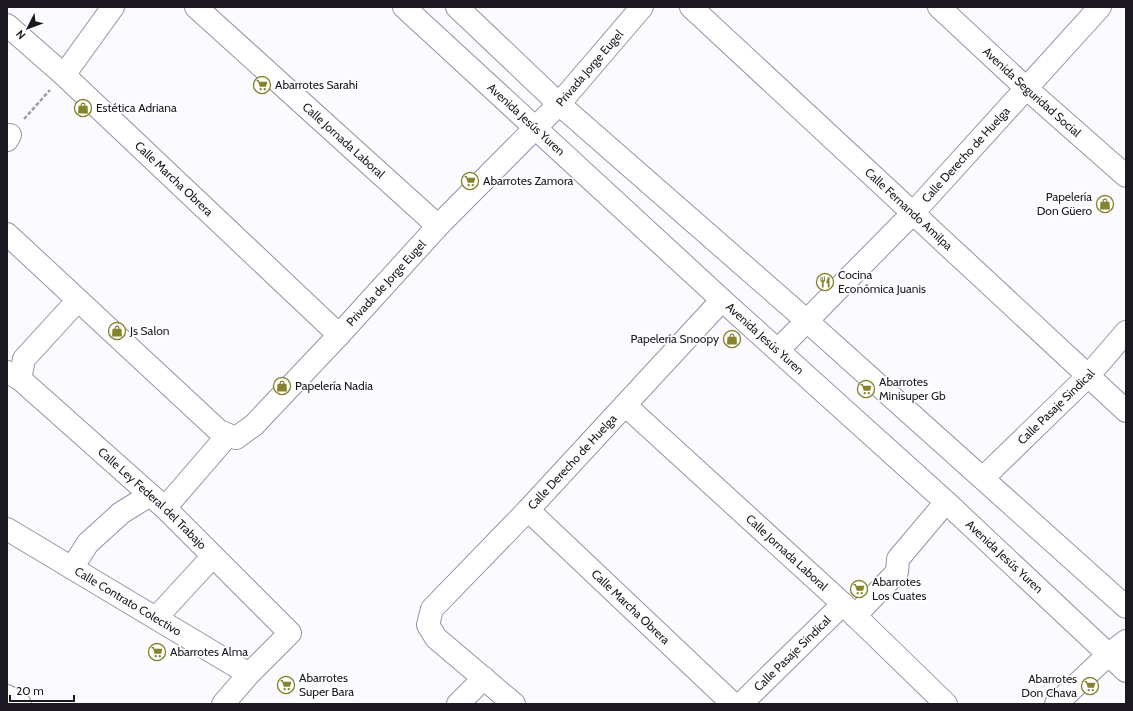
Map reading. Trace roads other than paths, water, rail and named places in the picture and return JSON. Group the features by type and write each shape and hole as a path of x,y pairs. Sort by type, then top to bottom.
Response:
{"street":[{"path":"64,75 113,7"},
{"name":"Calle Jornada Laboral","path":"196,7 438,226"},
{"name":"Avenida Jesús Yuren","path":"404,7 722,300 946,502 1126,671"},
{"path":"456,7 559,104 807,321 1126,607"},
{"name":"Privada Jorge Eugel","path":"536,128 559,104 642,7"},
{"name":"Calle Fernando Amilpa","path":"691,7 1126,411"},
{"name":"Avenida Seguridad Social","path":"939,7 1026,88 1126,176"},
{"name":"Calle Derecho de Huelga","path":"778,350 913,213 1100,7"},
{"name":"Calle Marcha Obrera","path":"7,25 64,75 339,336"},
{"name":"Privada de Jorge Eugel","path":"232,436 254,425 339,336 438,226 536,128"},
{"path":"7,234 219,431 232,436 158,502 121,513 88,543 72,568"},
{"path":"14,376 24,359 78,300"},
{"name":"Calle Derecho de Huelga","path":"484,678 436,638 428,625 432,609 528,510 722,300"},
{"name":"Calle Pasaje Sindical","path":"983,478 1088,376 1126,332"},
{"name":"Calle Ley Federal del Trabajo","path":"14,376 158,502 290,633 249,674"},
{"name":"Calle Jornada Laboral","path":"625,405 849,610 946,704"},
{"name":"Calle Pasaje Sindical","path":"741,704 849,610 897,572 898,559 946,502"},
{"name":"Calle Marcha Obrera","path":"528,510 733,704"},
{"name":"Calle Contrato Colectivo","path":"7,529 249,674"},
{"path":"156,618 212,556"},
{"path":"1056,704 1109,654 1126,641"},
{"path":"223,704 249,674"},
{"path":"458,704 484,678 514,704"},
{"path":"7,696 20,704"}],"place":[{"name":"Abarrotes Sarahi","path":"262,85"},
{"name":"Estética Adriana","path":"83,108"},
{"name":"Abarrotes Zamora","path":"470,181"},
{"name":"Papelería Don Güero","path":"1105,204"},
{"name":"Cocina Económica Juanis","path":"825,282"},
{"name":"Js Salon","path":"117,331"},
{"name":"Papelería Snoopy","path":"732,339"},
{"name":"Papelería Nadia","path":"282,386"},
{"name":"Abarrotes Minisuper Gb","path":"866,389"},
{"name":"Abarrotes Los Cuates","path":"859,589"},
{"name":"Abarrotes Alma","path":"157,652"},
{"name":"Abarrotes Super Bara","path":"286,685"},
{"name":"Abarrotes Don Chava","path":"1090,686"}]}
